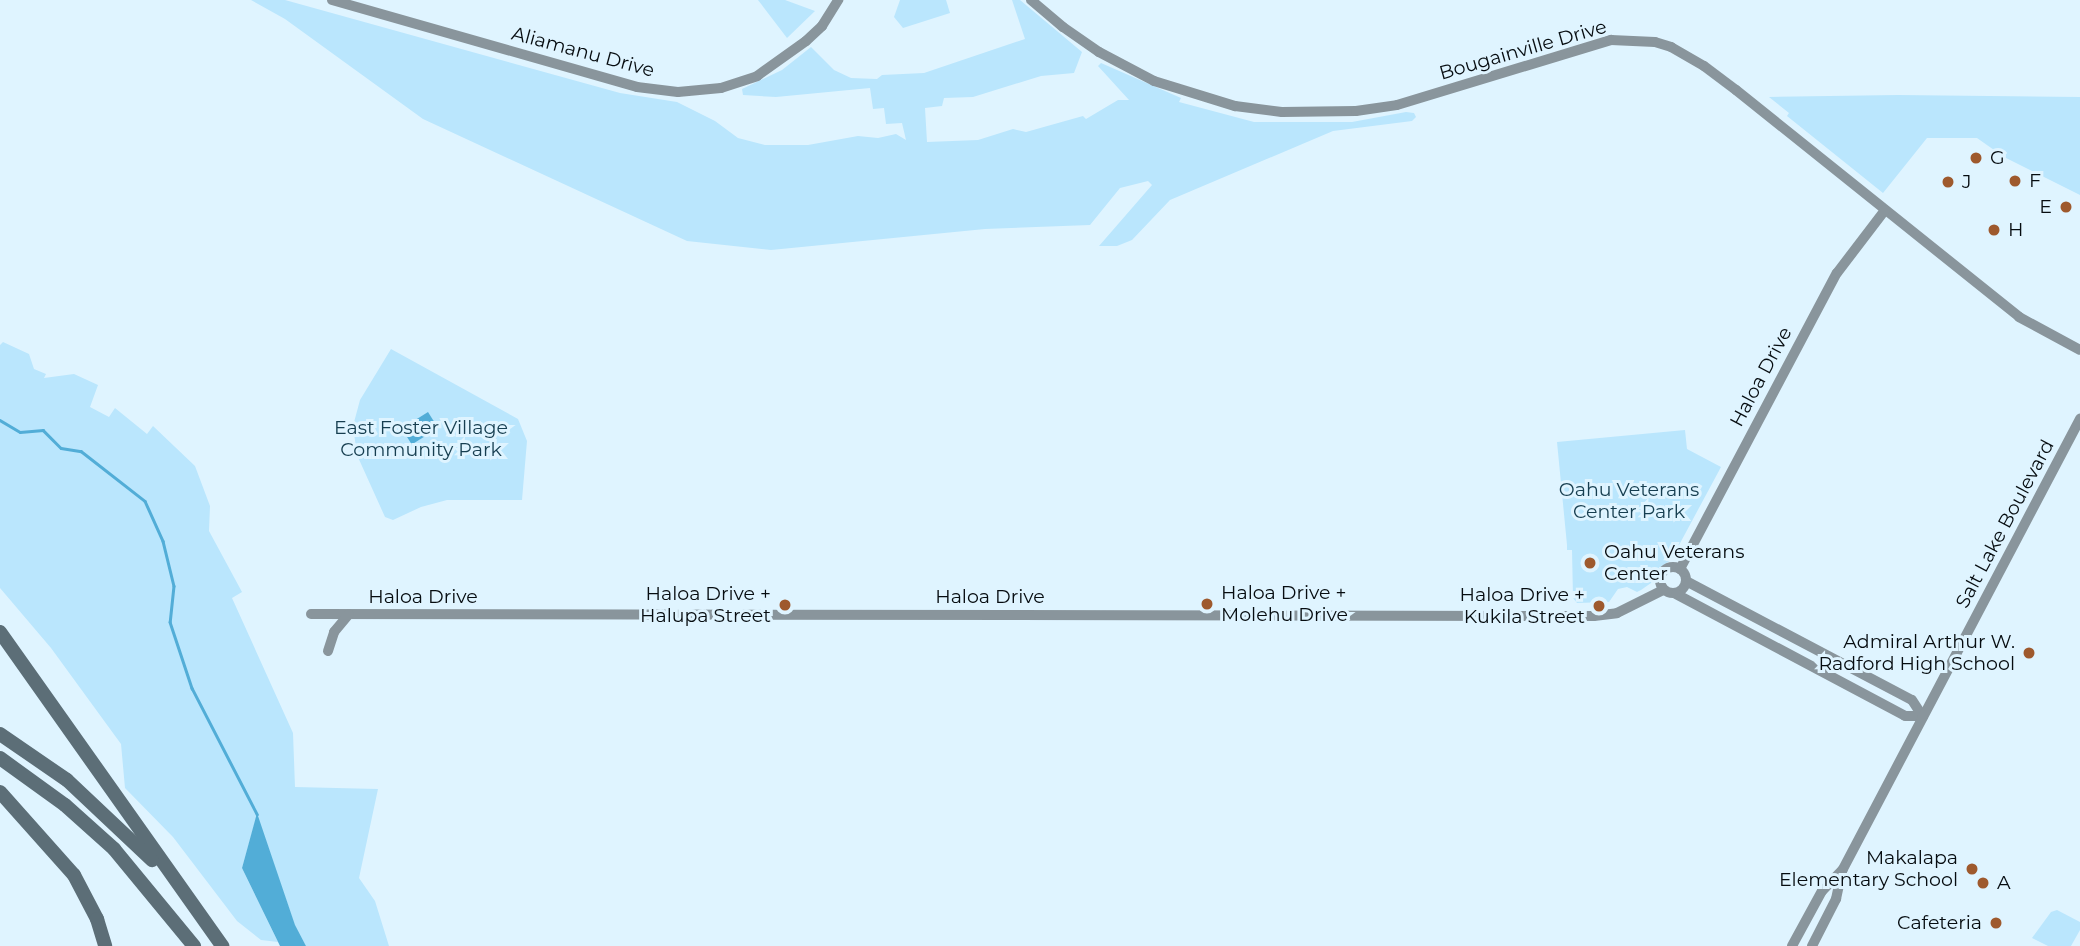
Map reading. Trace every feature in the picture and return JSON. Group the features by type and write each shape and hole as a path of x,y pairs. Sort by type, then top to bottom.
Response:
{"highway":[{"path":"0,632 222,946"},
{"path":"0,734 67,780 132,839 161,870 222,946"},
{"path":"0,758 65,805 137,874 194,946"},
{"path":"0,792 74,875 97,919 106,946"},
{"path":"137,874 188,946"}],"street":[{"name":"Aliamanu Drive","path":"332,0 636,87 678,92 721,88 757,76 806,41 821,26 838,0"},
{"name":"Bougainville Drive","path":"1031,0 1063,27 1116,62 1173,88 1235,106 1308,113 1397,105 1597,43 1637,40 1655,42 1686,54 2030,325 2080,350"},
{"name":"Haloa Drive","path":"1680,569 1837,273 1885,210"},
{"name":"Salt Lake Boulevard","path":"1812,946 1836,899 1843,869 2080,419"},
{"path":"1676,594 1685,588 1686,581 1680,569 1672,567 1661,573 1663,590 1676,594 1905,716 1923,716"},
{"path":"1686,581 1912,700 1923,716"},
{"name":"Haloa Drive","path":"311,614 1594,616 1617,613 1663,590"},
{"path":"328,651 334,632 349,614"},
{"name":"Salt Lake Boulevard","path":"1792,946 1822,891 1843,869"}],"green space":[{"path":"251,0 285,0 620,93 677,102 715,121 738,138 765,145 808,145 858,136 878,138 896,134 906,140 902,123 886,124 884,108 873,109 870,88 776,97 743,95 742,89 782,70 811,47 834,70 851,78 877,79 882,75 924,73 1025,39 1012,0 1020,0 1082,52 1074,73 1041,76 973,97 944,98 942,106 925,108 927,142 978,140 1013,129 1026,132 1083,116 1086,119 1118,100 1129,100 1098,66 1101,63 1181,98 1179,102 1254,122 1352,122 1406,112 1414,113 1416,117 1412,121 1333,131 1170,200 1132,240 1117,246 1099,246 1152,185 1148,181 1120,188 1090,225 985,229 771,250 687,241 423,119 285,19"},
{"path":"758,0 785,0 815,11 787,38"},
{"path":"900,0 946,0 950,13 903,28 894,17"},
{"path":"1769,97 2080,97 2080,195 2004,157 1977,138 1927,138 1883,193 1787,116 1789,113"},
{"path":"3,342 29,354 34,369 46,374 44,378 74,374 98,385 90,407 109,417 115,408 147,434 153,426 195,466 210,506 209,531 242,592 232,598 293,733 295,787 378,789 359,878 375,901 389,946 306,946 295,926 257,815 242,868 278,942 261,940 237,921 173,837 125,788 121,744 51,648 0,588 0,345"},
{"name":"East Foster Village Community Park","path":"391,349 518,419 527,441 522,500 447,500 421,507 393,520 385,517 357,455 353,426 360,400"},
{"name":"Oahu Veterans Center Park","path":"1685,430 1687,449 1721,467 1671,560 1659,568 1651,583 1637,592 1627,587 1618,589 1609,602 1577,603 1573,598 1572,550 1567,550 1557,442"},
{"path":"2057,910 2080,922 2080,930 2071,946 2048,946 2032,938 2051,912"}],"water":[{"path":"428,412 438,428 412,445 402,428"},
{"path":"257,813 295,925 306,946 280,946 242,868"}],"waterway":[{"path":"0,420 20,432 43,430 61,448 81,451 145,501 163,541 174,586 170,622 192,688 257,814"}],"place":[{"name":"G","path":"1976,158"},
{"name":"F","path":"2015,181"},
{"name":"J","path":"1948,182"},
{"name":"E","path":"2066,207"},
{"name":"H","path":"1994,230"},
{"name":"Oahu Veterans Center","path":"1590,563"},
{"name":"Haloa Drive + Molehu Drive","path":"1207,604"},
{"name":"Haloa Drive + Halupa Street","path":"785,605"},
{"name":"Haloa Drive + Kukila Street","path":"1599,606"},
{"name":"Admiral Arthur W. Radford High School","path":"2029,653"},
{"name":"Makalapa Elementary School","path":"1972,869"},
{"name":"A","path":"1983,883"},
{"name":"Cafeteria","path":"1996,923"}]}
